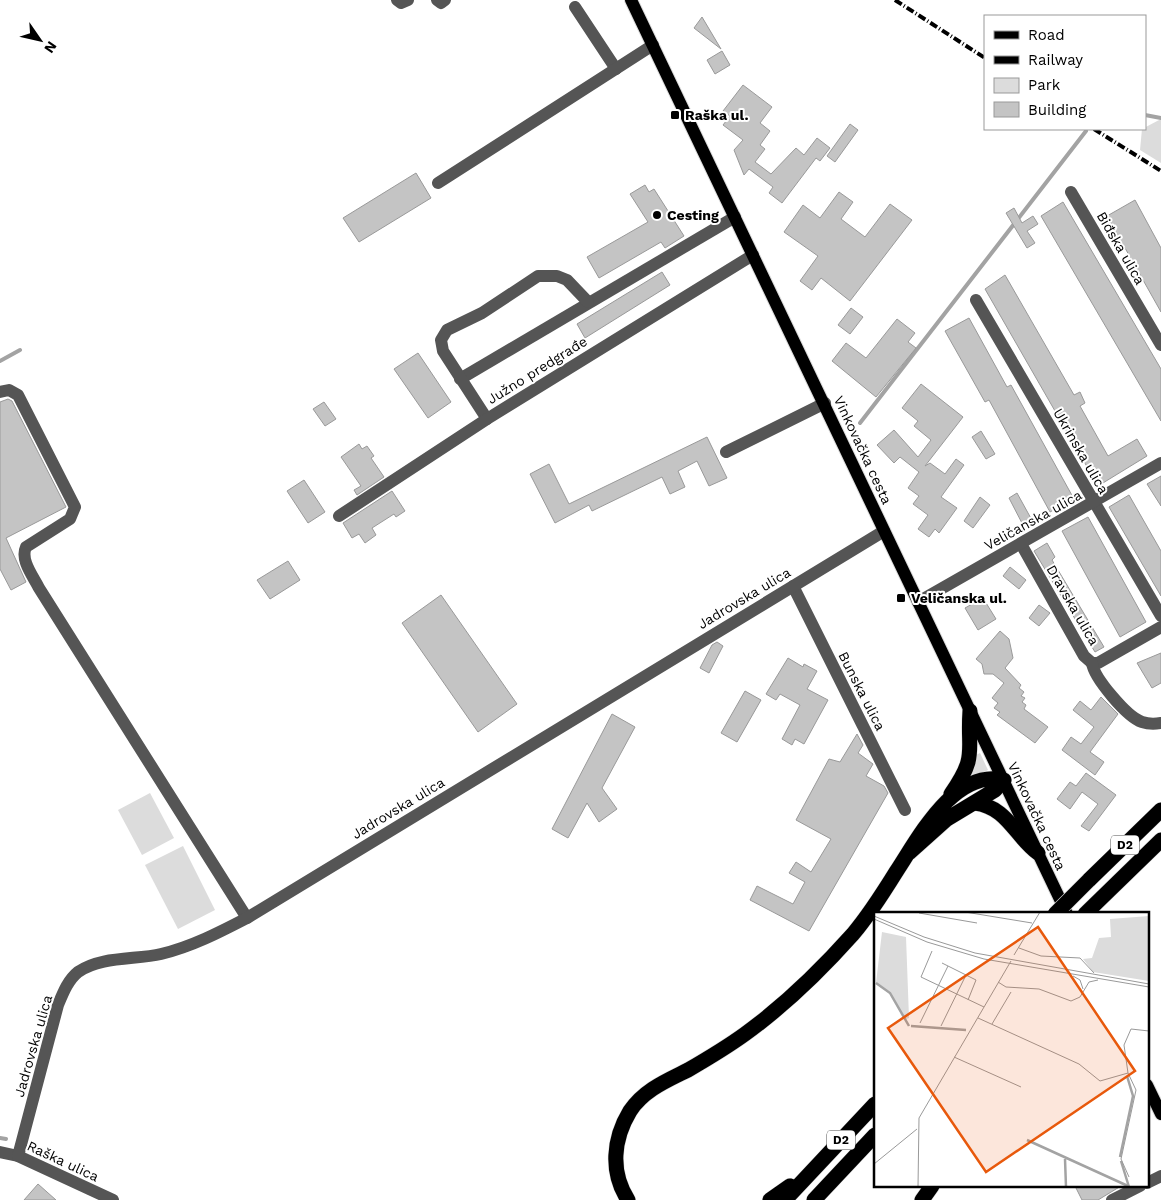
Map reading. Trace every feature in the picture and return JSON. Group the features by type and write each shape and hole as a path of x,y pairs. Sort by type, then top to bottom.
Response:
{"highway":[{"path":"628,1200 617,1177 616,1159 622,1126 631,1110 643,1096 656,1086 746,1034 810,979 856,930 924,827 944,803 968,768 971,757 970,711"},
{"path":"944,803 980,781 989,778 1004,780"},
{"path":"909,852 947,819 995,790 1004,780"},
{"path":"975,802 988,804 1004,815 1026,844 1038,854"},
{"name":"D2","path":"1057,912 1161,810"},
{"name":"D2","path":"1087,912 1161,840"},
{"name":"D2","path":"785,1200 874,1105"},
{"name":"D2","path":"814,1200 874,1136"},
{"path":"770,1200 806,1177"},
{"path":"922,1200 931,1188"}],"main road":[{"name":"Vinkovačka cesta","path":"631,0 825,403 1066,912"},
{"path":"1148,1086 1158,1099 1161,1114"}],"street":[{"path":"397,0 401,3 408,0"},
{"path":"437,0 441,3 445,0"},
{"path":"576,7 616,68"},
{"path":"438,183 653,45"},
{"name":"Biđska ulica","path":"1071,192 1161,345"},
{"path":"460,379 735,217"},
{"name":"Južno predgrađe","path":"339,516 487,419 754,255"},
{"path":"487,419 443,351 442,340 447,330 459,322 482,313 538,276 556,276 567,280 588,302"},
{"name":"Ukrinska ulica","path":"976,300 1161,616"},
{"path":"0,392 8,390 18,395 75,507 70,519 26,546 23,552 25,562 39,588 247,918"},
{"path":"726,452 825,403"},
{"name":"Veličanska ulica","path":"918,602 1161,463"},
{"name":"Jadrovska ulica","path":"18,1156 58,1005 66,986 79,972 100,963 168,952 216,934 247,918 884,531"},
{"name":"Dravska ulica","path":"1021,544 1084,656 1092,663 1098,663 1161,627"},
{"name":"Bunska ulica","path":"793,586 905,810"},
{"path":"1092,663 1096,675 1129,714 1140,722 1161,723"},
{"name":"Raška ulica","path":"0,1152 18,1156 113,1200"},
{"path":"1148,1182 1161,1176"},
{"path":"1112,1200 1136,1188"}],"green space":[{"path":"1161,119 1161,163 1140,150 1142,130 1146,130 1146,127"},
{"path":"980,753 988,770 970,780 976,755"},
{"path":"150,793 174,838 142,855 118,810"},
{"path":"183,846 215,910 178,929 145,865"}],"building":[{"path":"702,17 721,49 694,28"},
{"path":"722,51 730,65 715,74 707,60"},
{"path":"743,85 772,107 760,123 770,131 760,145 765,149 755,162 771,174 796,148 804,155 817,138 830,148 820,161 816,158 782,203 769,193 773,187 749,169 744,175 734,150 743,140 723,125 730,116 723,111"},
{"path":"850,124 858,130 835,162 827,156"},
{"path":"416,173 431,198 359,242 343,218"},
{"path":"645,185 649,192 654,189 684,236 665,248 661,242 599,278 587,257 648,222 630,194"},
{"path":"839,192 853,202 841,219 865,237 890,204 912,220 850,301 821,278 812,290 800,281 818,256 784,232 803,205 820,218"},
{"path":"1135,200 1161,248 1161,312 1107,216"},
{"path":"1063,202 1161,369 1161,421 1041,216"},
{"path":"1014,208 1022,223 1033,216 1038,224 1027,231 1035,243 1027,248 1006,213"},
{"path":"662,272 670,285 585,338 577,324"},
{"path":"1005,275 1074,395 1080,392 1085,403 1080,406 1108,456 1137,439 1147,456 1098,486 985,289"},
{"path":"851,308 863,317 850,334 838,325"},
{"path":"969,318 1007,387 1011,385 1074,499 1050,512 989,400 985,402 945,331"},
{"path":"897,319 915,333 908,342 916,348 876,397 832,361 846,343 866,358"},
{"path":"418,353 451,402 428,418 394,369"},
{"path":"921,384 963,417 925,466 930,463 945,474 956,459 964,465 941,497 957,508 939,533 935,529 929,537 918,529 928,515 913,504 919,496 908,488 919,472 900,457 894,463 877,445 894,430 918,457 931,440 914,426 918,421 902,408"},
{"path":"8,399 12,401 66,507 6,538 26,582 11,590 0,569 0,402"},
{"path":"324,402 336,419 325,426 313,409"},
{"path":"981,431 995,454 986,459 972,437"},
{"path":"707,437 727,478 709,486 697,461 678,471 685,487 670,494 662,477 592,511 589,505 555,523 530,474 549,464 569,504"},
{"path":"359,444 362,449 367,446 374,456 371,458 384,477 357,495 354,490 361,486 341,457"},
{"path":"1161,476 1161,506 1147,484"},
{"path":"304,480 325,512 308,523 287,491"},
{"path":"392,491 405,511 396,517 394,514 372,528 376,535 365,543 359,534 352,538 343,523"},
{"path":"1017,493 1033,522 1024,527 1009,498"},
{"path":"1129,495 1161,551 1161,596 1109,507"},
{"path":"980,497 990,505 973,528 964,521"},
{"path":"1088,517 1146,622 1120,637 1062,531"},
{"path":"1047,543 1055,557 1052,560 1104,647 1095,652 1034,551"},
{"path":"288,561 300,580 270,599 257,580"},
{"path":"1010,567 1026,580 1019,589 1003,576"},
{"path":"441,595 517,704 478,732 402,623"},
{"path":"983,598 996,619 978,630 965,608"},
{"path":"1039,605 1050,613 1039,626 1029,618"},
{"path":"1000,631 1009,639 1013,658 1005,668 1021,685 1019,688 1024,692 1021,696 1025,698 1022,702 1026,705 1024,709 1048,727 1035,743 997,715 1000,712 994,708 998,703 992,698 1004,683 993,674 984,674 982,664 976,659"},
{"path":"717,642 723,646 709,673 700,668 712,645"},
{"path":"1161,653 1161,683 1152,688 1137,663"},
{"path":"788,658 803,667 804,664 817,671 807,689 828,700 804,744 795,739 792,745 782,739 800,705 780,694 776,700 766,694"},
{"path":"745,691 761,700 737,742 721,733"},
{"path":"1101,697 1118,714 1090,752 1104,762 1095,775 1062,750 1071,737 1081,744 1094,727 1073,710 1080,701 1091,710"},
{"path":"612,714 635,727 602,788 617,809 599,822 587,803 568,838 552,829"},
{"path":"857,734 863,745 858,753 873,764 866,776 884,786 888,793 809,931 750,900 757,886 793,904 805,882 789,873 796,862 811,872 831,839 796,820 829,759 840,762"},
{"path":"1086,773 1116,795 1089,831 1081,826 1098,804 1082,792 1070,809 1057,799 1070,782 1076,786"},
{"path":"38,1184 56,1200 24,1200"},
{"path":"1076,1188 1118,1188 1098,1200 1082,1200"}],"waterway":[{"path":"1146,115 1161,118"},
{"path":"860,423 1086,131"},
{"path":"0,361 20,350"},
{"path":"0,1138 6,1139"}],"railway":[{"path":"895,0 984,57"},
{"path":"1096,130 1161,171"}],"place":[{"name":"Raška ul.","path":"675,115"},
{"name":"Cesting","path":"657,215"},
{"name":"Veličanska ul.","path":"901,598"}]}
